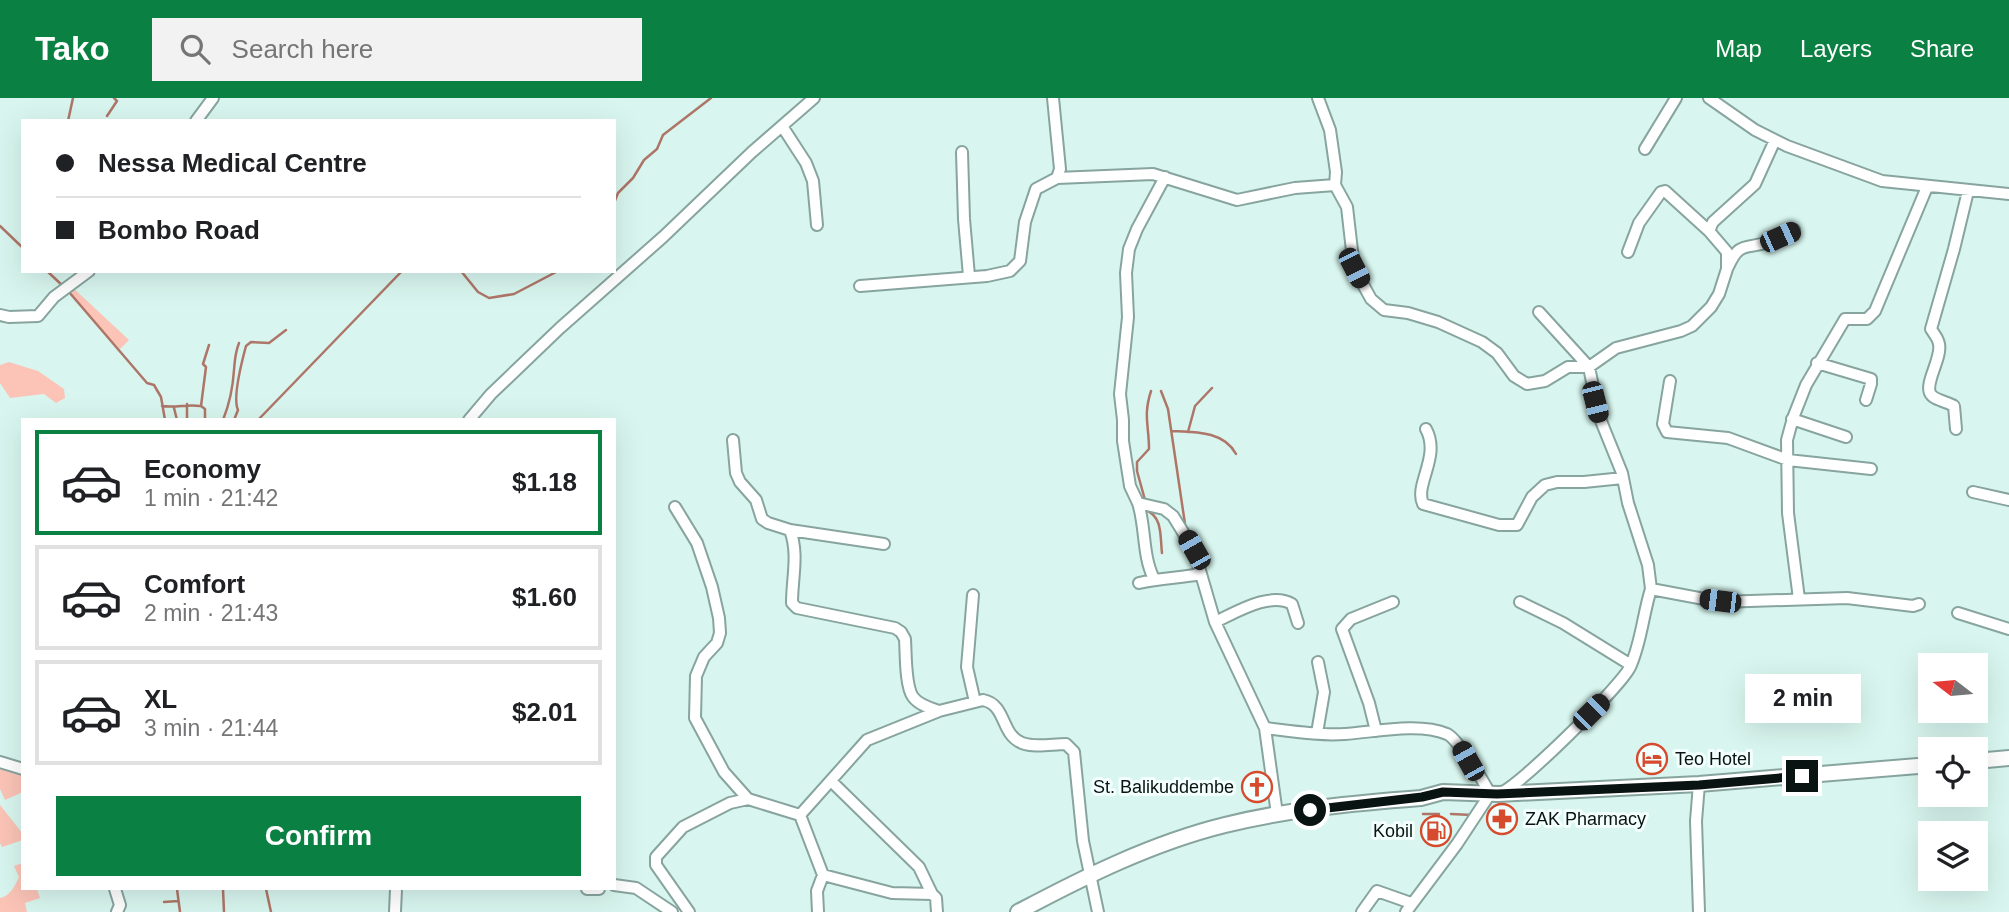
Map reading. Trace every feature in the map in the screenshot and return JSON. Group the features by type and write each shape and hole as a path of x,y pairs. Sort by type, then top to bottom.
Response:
{"main road":[{"path":"1988,760 2009,758"},
{"path":"1018,912 1128,858 1224,825 1277,814 1422,797 1443,792 1494,794 1699,785 1918,766"}],"street":[{"path":"197,119 213,98"},
{"path":"471,418 491,394 560,328 814,98"},
{"path":"1053,98 1060,169 1057,178"},
{"path":"1318,98 1330,130 1336,172 1335,185 1347,207 1354,268 1376,304 1384,310 1408,313 1464,332 1497,353 1514,376 1527,384 1545,381 1568,367 1589,367 1616,348 1670,335 1692,326 1711,307 1719,294 1733,256 1746,245 1766,243 1794,230"},
{"path":"1645,149 1676,98"},
{"path":"1709,98 1775,141 1882,181 2009,194"},
{"path":"782,125 806,163 813,181 817,225"},
{"path":"1709,231 1713,222 1755,184 1775,141"},
{"path":"962,152 969,276"},
{"path":"860,286 987,276 1010,271 1020,261 1026,222 1036,189 1057,178 1153,174 1237,200 1295,188 1335,185"},
{"path":"1154,579 1149,569 1141,513 1130,486 1120,394 1128,317 1126,273 1129,249 1165,177"},
{"path":"1799,599 1788,521 1787,440 1792,419 1817,363 1845,319 1867,319 1875,310 1927,187"},
{"path":"1628,252 1639,223 1661,191 1665,191 1709,231 1727,252 1727,269"},
{"path":"1956,429 1954,406 1930,393 1940,348 1931,329 1968,191"},
{"path":"0,315 38,316 63,289 86,273"},
{"path":"1362,912 1377,891 1409,908 1494,794 1508,791 1619,684 1631,665 1637,648 1645,605 1651,589 1648,565 1623,478 1599,416 1589,367 1539,312"},
{"path":"1817,363 1871,379 1866,400"},
{"path":"1670,380 1663,424 1665,430 1728,438 1788,460 1871,469"},
{"path":"1792,419 1846,436"},
{"path":"1426,429 1431,450 1421,490 1422,501 1428,506 1499,525 1517,525 1532,498 1545,485 1623,478"},
{"path":"733,440 736,473 756,500 762,519 790,530 884,544"},
{"path":"1973,492 2009,500"},
{"path":"1138,503 1164,509 1173,516 1194,550 1215,622 1265,728 1277,814"},
{"path":"675,507 697,543 719,618 720,633 717,643 704,657 696,676 695,718 724,772 748,799"},
{"path":"790,530 796,551 792,603 797,608 895,628 901,632 905,639 910,689 914,699 939,711"},
{"path":"1139,583 1201,574"},
{"path":"1651,589 1720,601 1847,598 1913,606 1919,604"},
{"path":"973,595 967,667 975,702"},
{"path":"1215,622 1251,607 1281,600 1292,604 1298,623"},
{"path":"1376,731 1366,693 1342,629 1351,619 1393,602"},
{"path":"1520,603 1563,623 1631,665"},
{"path":"1958,613 2009,629"},
{"path":"1317,733 1324,692 1318,662"},
{"path":"800,815 867,740 939,711 983,700 995,705 1012,737 1032,745 1066,744 1074,752 1083,841 1098,912"},
{"path":"1265,728 1343,734 1394,728 1426,729 1448,734 1461,747 1494,794"},
{"path":"0,762 21,768"},
{"path":"831,781 919,867 936,898 937,912"},
{"path":"1699,785 1696,821 1699,912"},
{"path":"689,912 656,865 656,857 683,827 730,803 748,799 800,815"},
{"path":"800,815 823,875 817,891 818,912"},
{"path":"823,875 892,893 933,894"},
{"path":"616,885 636,888 672,912"},
{"path":"115,890 120,905 117,912"},
{"path":"395,912 396,890"}],"shaded area":[{"path":"71,286 129,340 120,349 67,288"},
{"path":"9,362 38,371 64,389 65,398 56,403 44,394 10,398 0,383 0,365"},
{"path":"0,764 21,770 21,793 5,800 0,789"},
{"path":"0,805 21,831 21,841 2,847"},
{"path":"21,864 21,890 37,890 40,898 25,903 27,912 0,912 0,898 9,893 19,877 14,866"}],"waterway":[{"path":"68,119 73,98"},
{"path":"107,116 117,101 114,98"},
{"path":"616,198 644,160 657,149 663,135 711,98"},
{"path":"0,226 21,246"},
{"path":"49,273 64,287"},
{"path":"260,418 400,273"},
{"path":"463,273 478,292 489,298 514,294 554,273"},
{"path":"69,292 147,383 154,385 161,397 165,418"},
{"path":"235,418 238,410 238,379 246,346 251,342 269,343 286,330"},
{"path":"224,418 239,343"},
{"path":"205,418 205,409 201,406 206,367 203,364 209,345"},
{"path":"1188,432 1195,406 1212,388"},
{"path":"1145,500 1137,462 1149,449 1147,414 1151,391"},
{"path":"1161,391 1168,409 1185,524"},
{"path":"187,404 187,418"},
{"path":"162,406 200,406"},
{"path":"174,408 176,418"},
{"path":"1172,431 1217,437 1231,446 1236,454"},
{"path":"1146,510 1158,522 1162,553"},
{"path":"1423,814 1439,814"},
{"path":"1451,814 1472,815"},
{"path":"177,890 180,912"},
{"path":"223,890 224,912"},
{"path":"266,890 271,912"},
{"path":"164,902 178,901"}],"place":[{"name":"Teo Hotel","path":"1652,759"},
{"name":"St. Balikuddembe","path":"1257,787"},
{"name":"ZAK Pharmacy","path":"1502,819"},
{"name":"Kobil","path":"1436,831"}],"route":[{"path":"1310,810 1422,797 1443,792 1497,794 1699,785 1802,776"}]}
